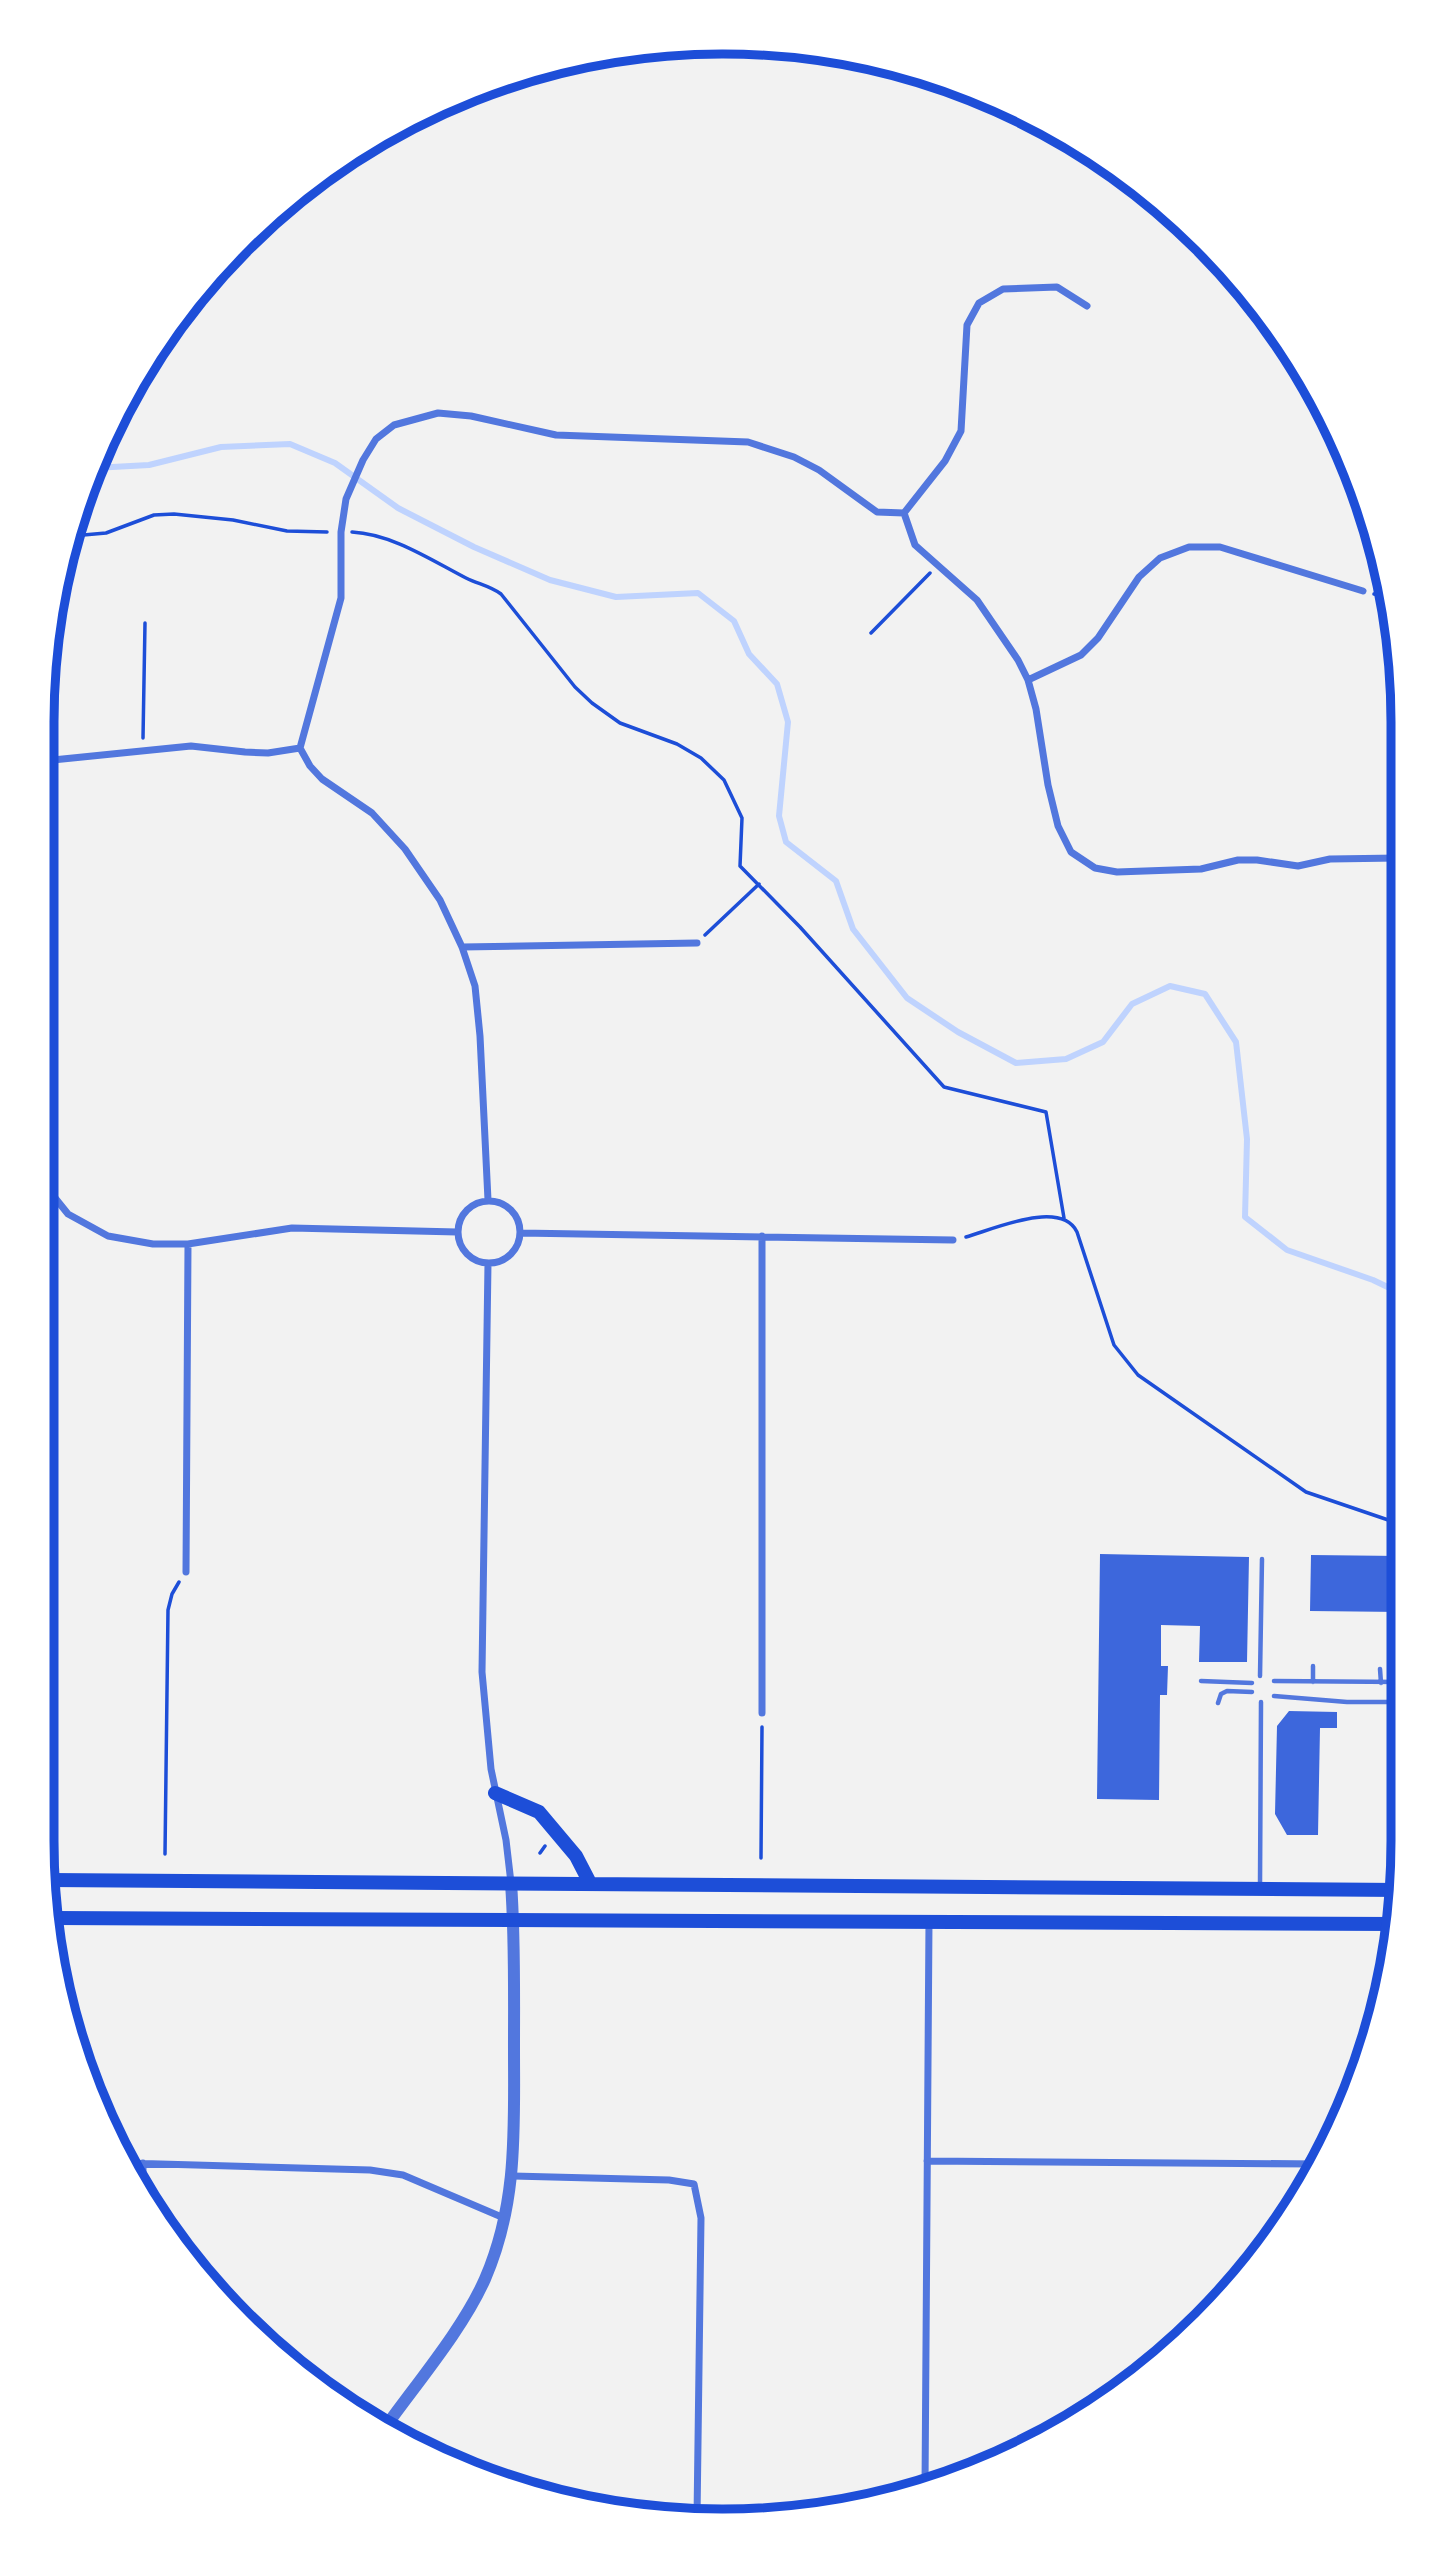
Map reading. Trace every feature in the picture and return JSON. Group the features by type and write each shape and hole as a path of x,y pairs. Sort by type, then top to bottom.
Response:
{"main road":[{"path":"495,1793 540,1812 576,1856 590,1883"},
{"path":"56,1880 1388,1890"},
{"path":"59,1918 1385,1924"}],"street":[{"path":"904,513 945,461 961,430 967,325 979,303 1003,289 1057,287 1087,306"},
{"path":"488,1199 480,1036 474,986 462,947 440,900 405,849 372,813 322,779 310,766 300,748 341,598 341,532 346,499 363,460 376,439 394,425 438,413 471,416 556,435 748,442 794,457 819,470 877,512 904,513"},
{"path":"904,513 915,545 977,600 1018,660 1028,680 1058,826 1071,852 1095,868 1117,872 1201,869 1238,860 1298,866 1330,859 1391,858"},
{"path":"1028,680 1081,654 1098,638 1139,577 1160,558 1189,547 1220,547 1363,591"},
{"path":"54,760 191,746 268,753 300,748"},
{"path":"462,947 697,943"},
{"path":"54,1197 68,1214 108,1236 153,1244 188,1244 292,1228 457,1232"},
{"path":"488,1199 501,1202 512,1209 518,1220 520,1233 517,1245 510,1255 488,1264 476,1261 466,1254 459,1244 457,1232 459,1220 466,1209 476,1202 488,1199"},
{"path":"520,1233 953,1240"},
{"path":"762,1236 762,1713"},
{"path":"186,1572 188,1244"},
{"path":"390,2420 475,2300 492,2262 505,2218 513,2176 514,1920 506,1840 495,1793 487,1732 482,1672 488,1264"},
{"path":"925,2477 929,1921"},
{"path":"927,2161 1307,2164"},
{"path":"138,2163 343,2168 403,2175 505,2218"},
{"path":"143,2163 143,2173"},
{"path":"513,2176 669,2180 694,2184 701,2218 697,2508"}],"lane":[{"path":"1260,1676 1262,1559"},
{"path":"1313,1666 1313,1682"},
{"path":"1380,1669 1381,1683"},
{"path":"1201,1681 1252,1683"},
{"path":"1274,1681 1391,1682"},
{"path":"1219,1703 1221,1694 1227,1691 1252,1692"},
{"path":"1274,1696 1391,1702"},
{"path":"1260,1890 1261,1702"}],"path":[{"path":"82,535 106,533 154,515 173,514 233,520 287,531 366,533 385,538 501,594 557,666 592,703 620,723 677,744 701,758 724,780 742,818 740,866 800,927 944,1087 1046,1112 1064,1218"},
{"path":"871,633 939,564"},
{"path":"143,751 145,623"},
{"path":"697,943 759,884"},
{"path":"953,1240 1048,1215 1064,1218 1073,1224 1077,1232 1114,1345 1138,1375 1306,1492 1391,1521"},
{"path":"164,1854 168,1610 172,1594 186,1572"},
{"path":"761,1858 762,1713"}],"building":[{"path":"1100,1554 1249,1557 1247,1662 1199,1662 1200,1626 1161,1625 1161,1666 1168,1666 1167,1695 1160,1695 1159,1800 1097,1799"},
{"path":"1311,1555 1391,1556 1391,1612 1310,1611"},
{"path":"1289,1711 1337,1712 1337,1728 1320,1728 1318,1835 1287,1835 1275,1814 1277,1726"}],"waterway":[{"path":"105,467 149,465 221,447 290,444 335,463 398,508 474,547 550,580 616,597 698,593 734,621 749,654 777,684 788,722 779,816 786,842 836,881 853,929 907,998 958,1032 1016,1063 1066,1059 1103,1042 1132,1004 1170,986 1205,994 1236,1042 1247,1139 1245,1217 1287,1250 1391,1289"}]}
